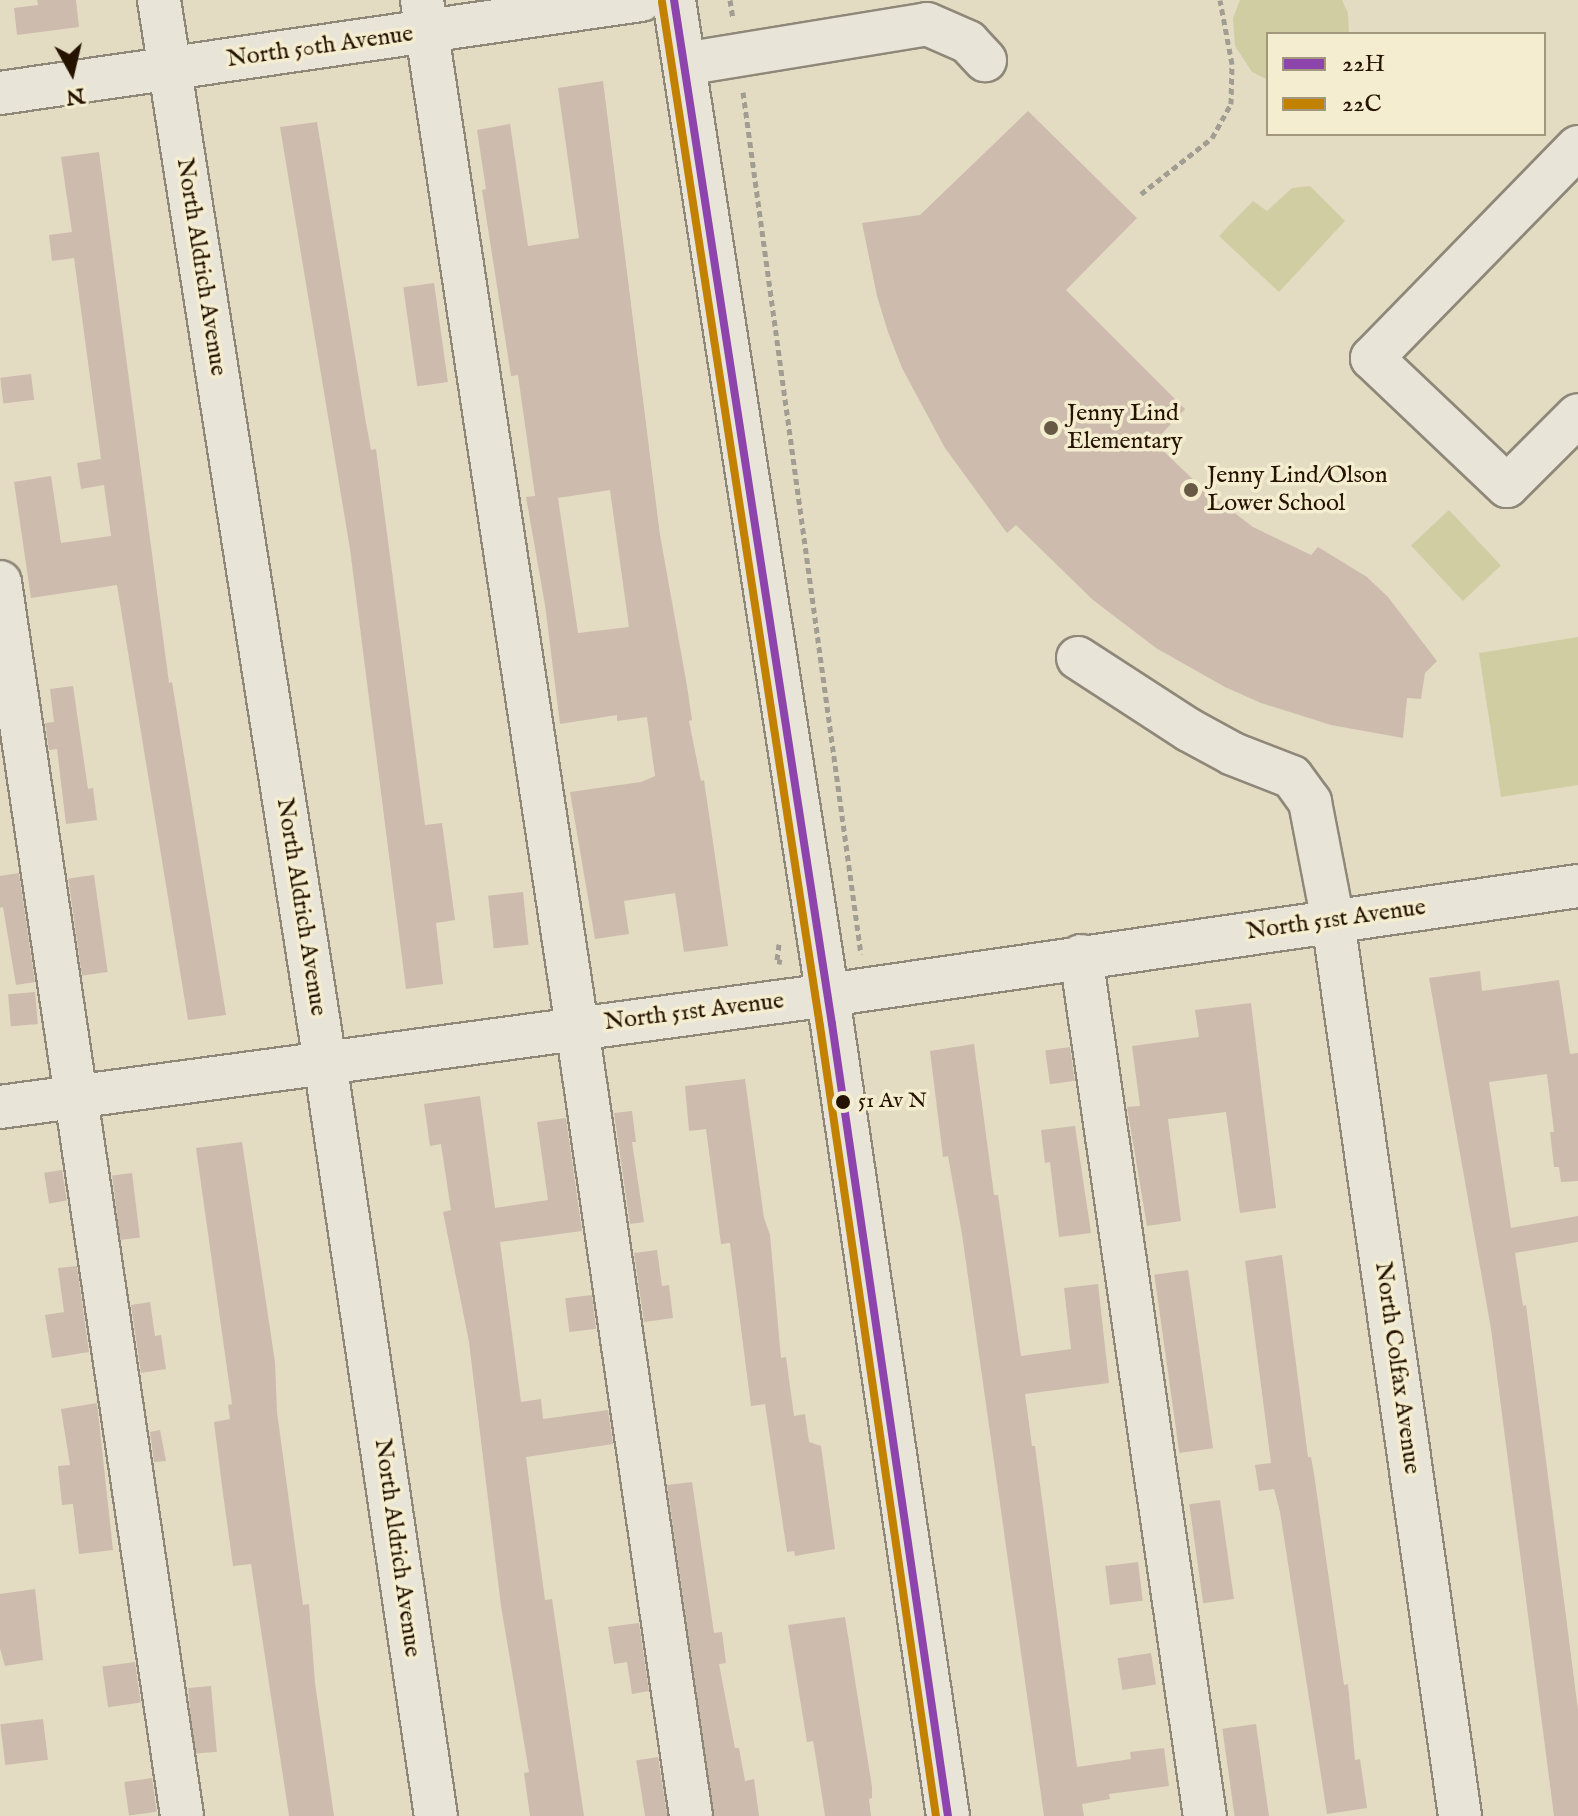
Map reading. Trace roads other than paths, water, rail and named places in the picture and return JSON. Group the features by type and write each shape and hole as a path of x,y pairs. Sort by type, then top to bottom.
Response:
{"street":[{"name":"North Aldrich Avenue","path":"159,0 325,1062 436,1816"},
{"name":"North 50th Avenue","path":"0,93 170,68 424,16 641,0"},
{"path":"674,0 828,995 948,1816"},
{"path":"424,16 577,1027 691,1816"},
{"path":"684,64 927,24 968,42 985,60"},
{"path":"1578,147 1372,358 1507,486 1578,415"},
{"path":"0,582 182,1816"},
{"name":"North Colfax Avenue","path":"1078,658 1189,730 1233,754 1292,777 1310,802 1333,921 1460,1816"},
{"name":"North 51st Avenue","path":"0,1107 828,995 1578,886"},
{"path":"1081,956 1205,1816"}],"place":[{"name":"Jenny Lind Elementary","path":"1051,428"},
{"name":"Jenny Lind/Olson Lower School","path":"1191,490"},
{"name":"51 Av N","path":"843,1102"}]}
